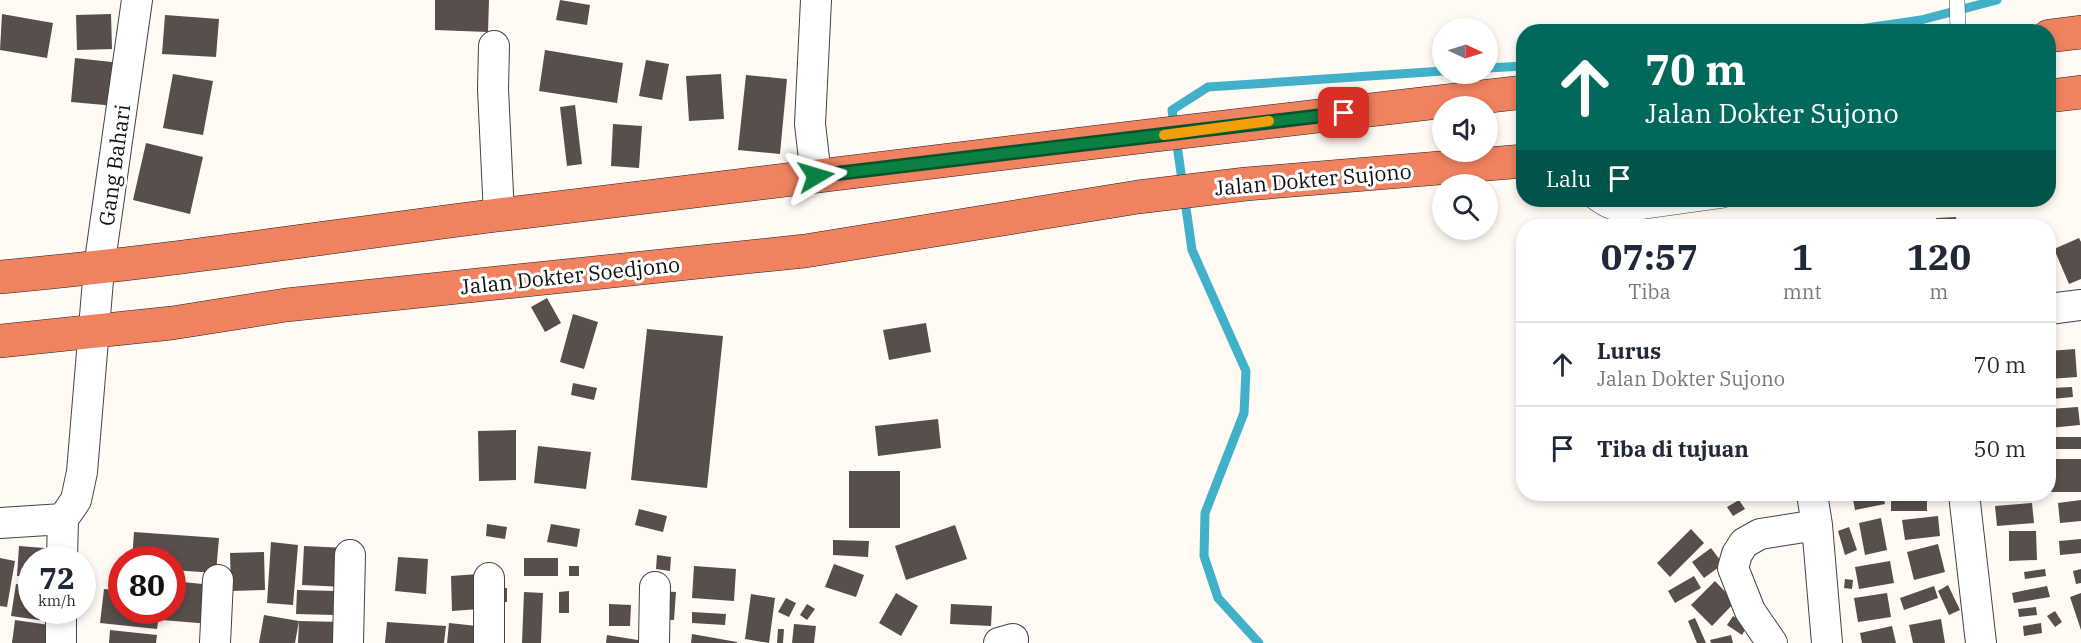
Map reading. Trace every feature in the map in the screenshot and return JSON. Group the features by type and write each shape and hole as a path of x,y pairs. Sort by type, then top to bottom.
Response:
{"highway":[{"path":"2056,35 2081,32"},
{"path":"2056,95 2081,92"},
{"path":"0,278 99,268 816,176 1516,93"},
{"name":"Jalan Dokter Sujono","path":"1138,198 1355,173 1516,162"},
{"name":"Jalan Dokter Soedjono","path":"0,341 172,323 286,305 805,251 1138,198"}],"street":[{"name":"Gang Bahari","path":"63,519 76,500 82,472 99,268 137,0"},
{"path":"816,0 810,124 816,176"},
{"path":"494,46 493,89 499,215"},
{"path":"2056,308 2081,305"},
{"path":"1813,501 1827,643"},
{"path":"1965,501 1981,643"},
{"path":"0,523 63,519 62,546"},
{"path":"1772,643 1750,612 1733,568 1737,554 1744,543 1760,534 1817,525"},
{"path":"348,643 350,555"},
{"path":"489,578 489,643"},
{"path":"215,643 218,579"},
{"path":"654,643 655,587"},
{"path":"61,624 61,643"}],"lane":[{"path":"1957,0 1958,24"},
{"path":"1600,207 1614,214 1624,214 1674,207"}],"building":[{"path":"435,0 489,0 488,32 435,30"},
{"path":"560,0 590,5 587,25 556,20"},
{"path":"2,14 53,23 47,58 0,50"},
{"path":"111,14 112,49 77,50 76,15"},
{"path":"165,15 219,19 216,57 162,54"},
{"path":"545,50 623,63 617,103 539,91"},
{"path":"75,58 121,63 116,106 71,102"},
{"path":"646,60 669,64 662,100 639,96"},
{"path":"173,74 213,81 203,135 163,128"},
{"path":"721,74 724,119 689,121 686,76"},
{"path":"746,75 787,79 780,154 738,150"},
{"path":"575,105 582,164 567,166 560,107"},
{"path":"613,124 642,126 639,168 611,166"},
{"path":"146,143 203,157 190,214 133,200"},
{"path":"1956,217 1956,219 1936,219"},
{"path":"2079,238 2081,242 2081,279 2069,284 2056,254 2056,248"},
{"path":"547,298 561,323 545,332 531,307"},
{"path":"573,314 598,322 584,369 560,362"},
{"path":"926,323 931,352 889,360 883,330"},
{"path":"647,329 723,336 707,488 631,480"},
{"path":"2075,349 2077,377 2056,378 2056,350"},
{"path":"573,383 597,388 594,400 571,395"},
{"path":"2072,387 2073,397 2056,399 2056,388"},
{"path":"2078,407 2080,425 2056,427 2056,409"},
{"path":"938,419 941,448 878,456 875,426"},
{"path":"516,430 516,480 479,481 478,431"},
{"path":"2056,437 2081,437 2081,449 2056,449"},
{"path":"538,446 591,452 586,489 534,483"},
{"path":"2056,459 2081,459 2081,492 2056,492"},
{"path":"849,471 900,471 900,528 849,528"},
{"path":"2081,500 2081,521 2060,523 2058,503"},
{"path":"1740,501 1745,509 1733,516 1727,507"},
{"path":"1853,501 1884,501 1885,504 1855,510"},
{"path":"1891,501 1927,501 1927,511 1891,511"},
{"path":"2032,503 2034,523 1997,526 1995,506"},
{"path":"639,509 667,516 663,532 635,525"},
{"path":"1938,516 1940,536 1905,540 1902,520"},
{"path":"1881,518 1887,550 1865,555 1859,523"},
{"path":"487,524 507,527 505,539 486,536"},
{"path":"551,524 580,529 577,547 547,542"},
{"path":"955,525 967,559 906,580 895,546"},
{"path":"1849,527 1857,550 1845,555 1838,531"},
{"path":"1691,529 1704,543 1670,577 1657,563"},
{"path":"2009,531 2036,531 2037,560 2009,561"},
{"path":"134,532 219,538 216,573 186,571 186,546 133,546"},
{"path":"2081,539 2081,553 2060,555 2059,541"},
{"path":"833,540 869,541 868,557 833,555"},
{"path":"271,542 298,545 293,605 267,603"},
{"path":"1938,544 1945,572 1914,580 1907,552"},
{"path":"304,546 347,548 345,587 302,585"},
{"path":"1711,548 1723,564 1704,578 1692,562"},
{"path":"264,552 265,590 231,591 230,553"},
{"path":"657,555 671,557 670,571 656,569"},
{"path":"398,557 428,559 426,594 395,591"},
{"path":"0,558 15,561 7,607 0,606"},
{"path":"524,558 558,558 558,576 524,576"},
{"path":"1890,561 1894,583 1859,589 1855,567"},
{"path":"834,564 864,575 856,597 825,587"},
{"path":"569,566 579,566 579,576 569,576"},
{"path":"694,566 736,569 734,601 692,598"},
{"path":"2045,569 2046,576 2025,579 2024,572"},
{"path":"2081,569 2081,583 2076,584 2073,571"},
{"path":"478,574 479,609 452,611 451,576"},
{"path":"1694,576 1701,588 1675,603 1668,591"},
{"path":"1845,579 1853,580 1852,589 1844,588"},
{"path":"1715,581 1735,602 1712,626 1691,605"},
{"path":"186,582 213,585 210,624 186,622"},
{"path":"16,584 18,584 18,617 11,616"},
{"path":"1948,585 1960,610 1949,615 1938,591"},
{"path":"1934,586 1938,598 1904,610 1900,598"},
{"path":"2047,586 2050,597 2014,603 2012,593"},
{"path":"494,588 507,588 507,602 495,602"},
{"path":"104,589 108,589 108,624 100,623"},
{"path":"297,590 335,591 335,615 296,614"},
{"path":"569,591 569,613 559,613 559,592"},
{"path":"657,591 676,592 674,620 655,619"},
{"path":"524,592 543,593 541,643 522,643"},
{"path":"896,593 918,606 901,636 879,623"},
{"path":"1887,593 1891,617 1858,622 1854,598"},
{"path":"2081,593 2081,630 2070,597"},
{"path":"751,594 775,598 769,643 745,639"},
{"path":"786,598 796,603 789,617 778,612"},
{"path":"609,604 631,605 630,626 609,626"},
{"path":"807,604 815,609 807,620 800,615"},
{"path":"951,604 992,606 991,626 950,624"},
{"path":"2036,607 2037,615 2019,617 2018,609"},
{"path":"2055,611 2062,622 2055,627 2047,616"},
{"path":"692,612 726,614 725,625 692,623"},
{"path":"264,615 299,621 295,643 259,643"},
{"path":"1733,616 1748,625 1742,635 1727,625"},
{"path":"1695,618 1706,643 1697,643 1688,621"},
{"path":"1941,619 1945,643 1913,643 1909,625"},
{"path":"15,620 18,620 18,624 56,626 54,643 12,643"},
{"path":"299,621 342,622 342,643 298,643"},
{"path":"387,622 446,626 444,643 385,643"},
{"path":"449,623 486,627 484,643 447,643"},
{"path":"2041,623 2042,633 2024,636 2023,626"},
{"path":"110,624 158,624 157,629"},
{"path":"794,624 816,626 814,643 792,643"},
{"path":"1892,626 1896,643 1862,643 1860,633"},
{"path":"778,629 784,629 783,643 777,643"},
{"path":"110,630 157,635 156,643 109,643"},
{"path":"692,634 737,642 737,643 691,643"},
{"path":"607,635 650,642 650,643 606,643"},
{"path":"1731,635 1733,643 1711,643 1710,640"}],"waterway":[{"path":"1894,24 1921,20 1997,0"},
{"path":"1498,67 1516,66"},
{"path":"1259,643 1218,598 1204,556 1205,513 1244,413 1246,371 1192,250 1172,110 1208,87 1432,72"}],"slow traffic":[{"path":"1164,135 1269,121"}],"route":[{"path":"816,176 1344,113"}]}
